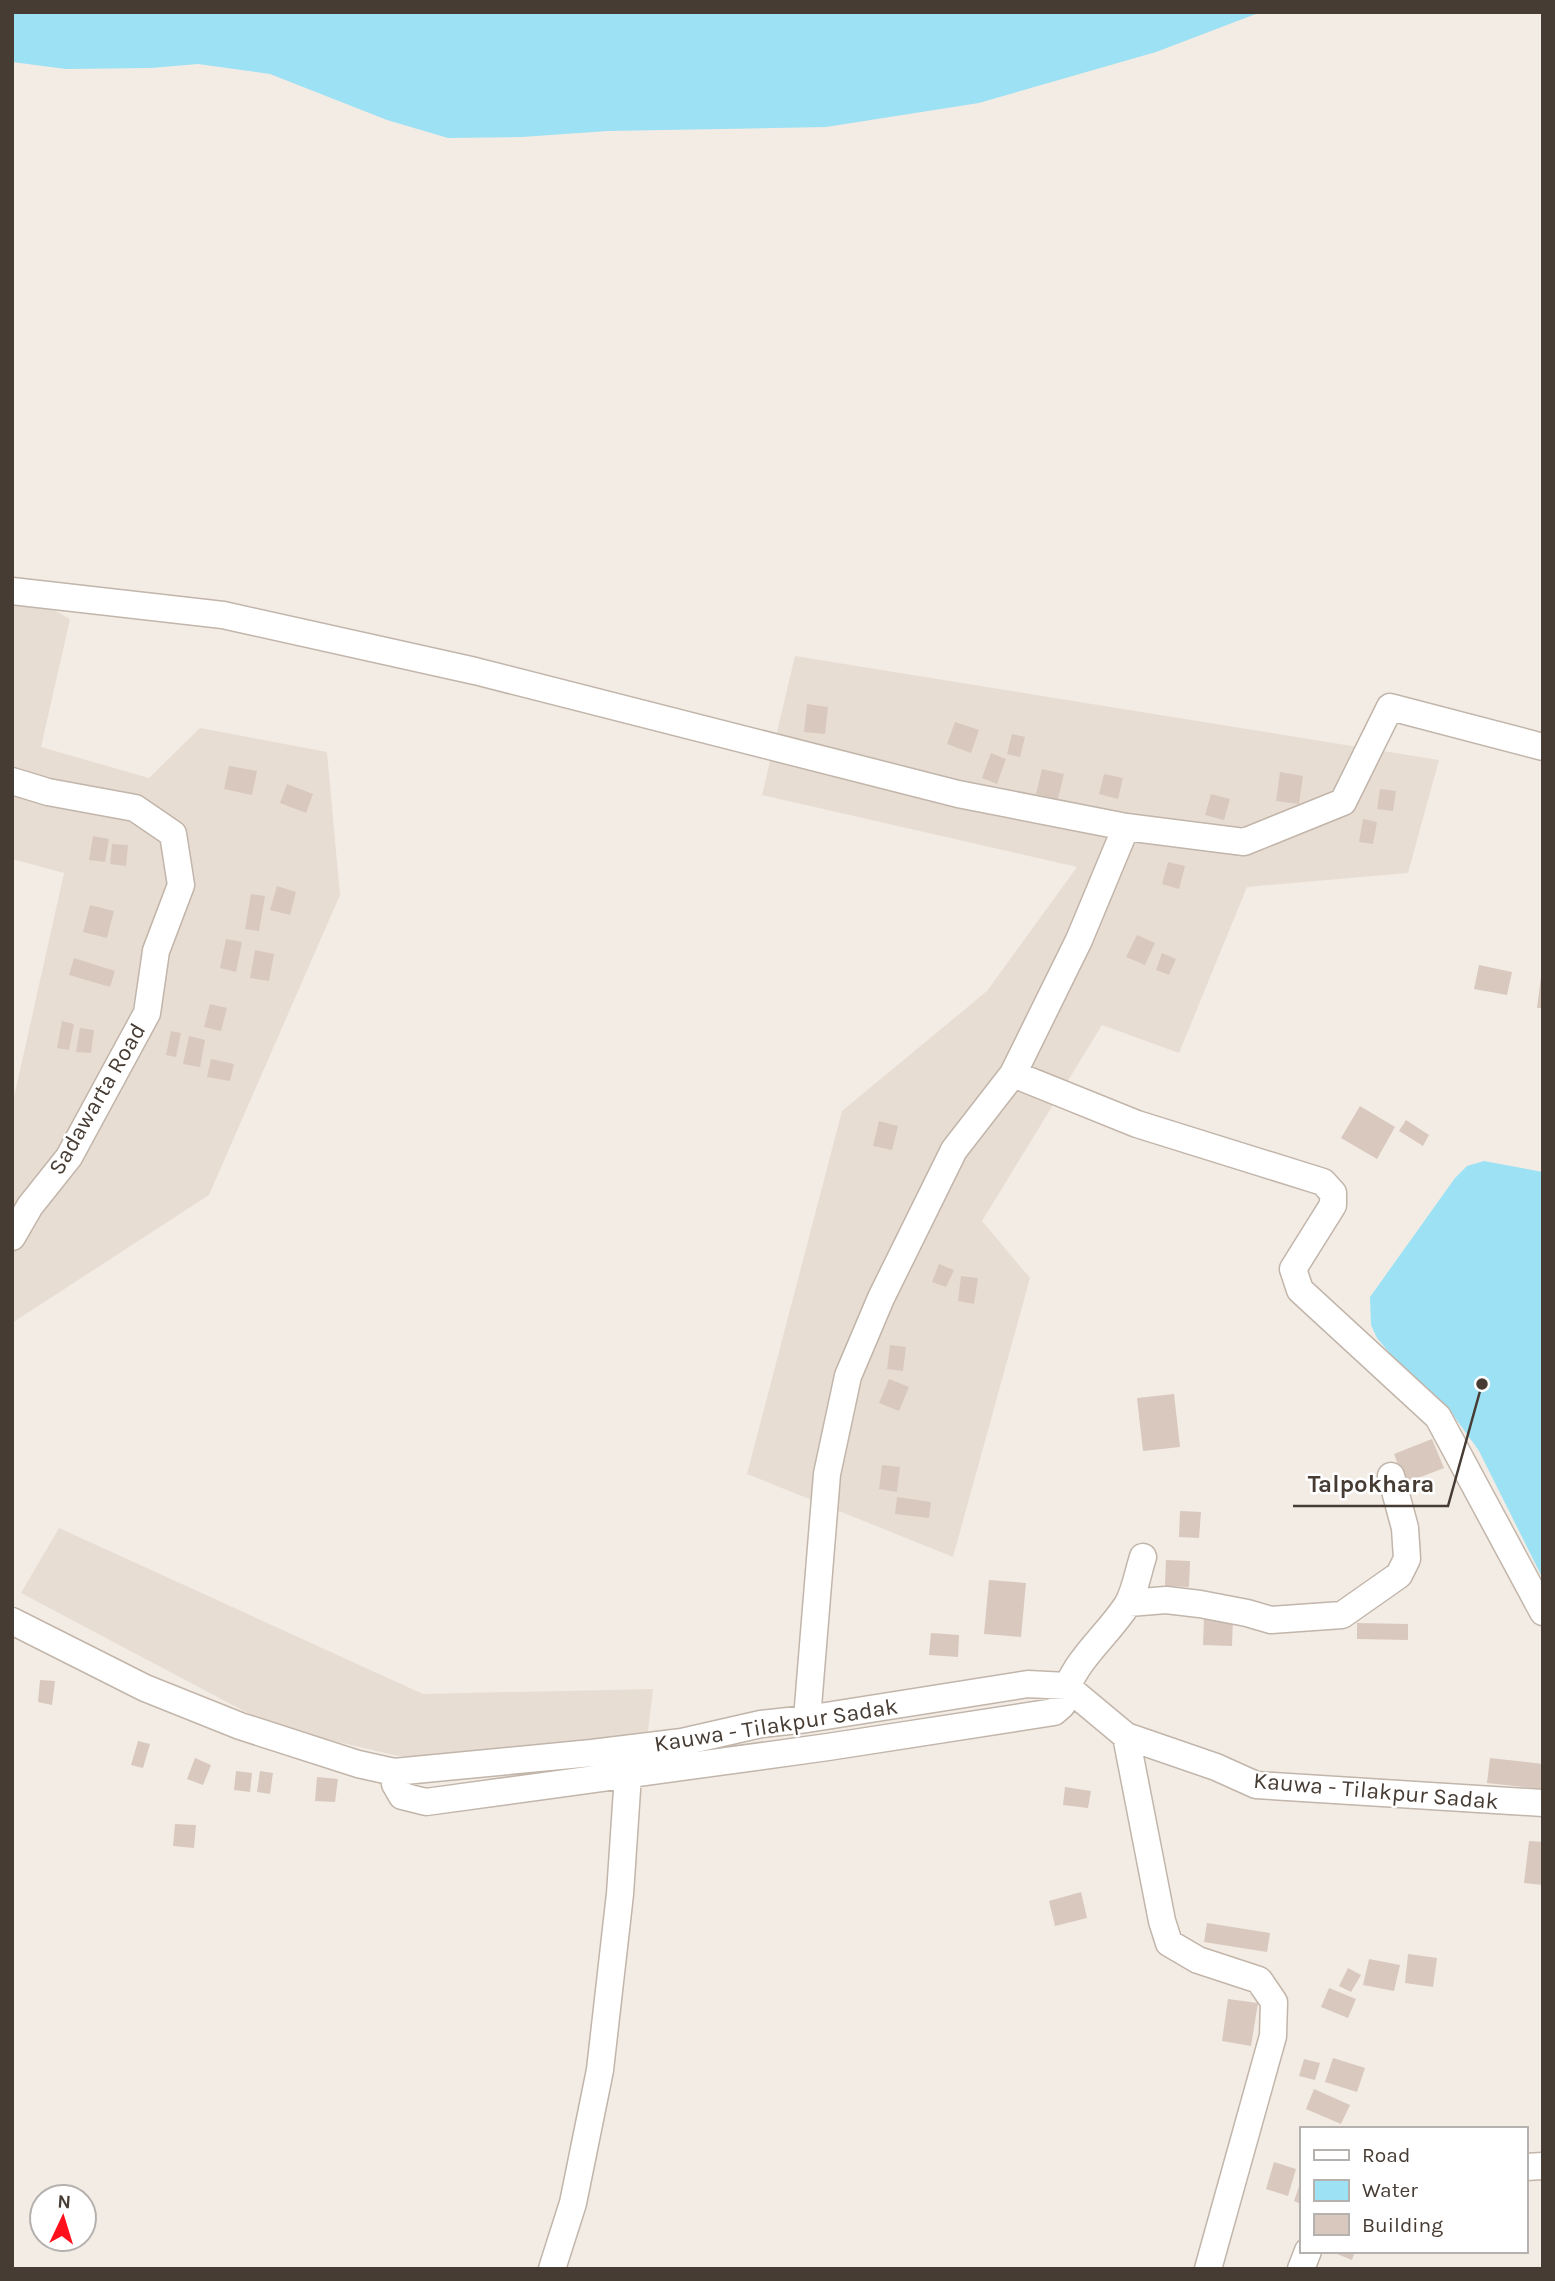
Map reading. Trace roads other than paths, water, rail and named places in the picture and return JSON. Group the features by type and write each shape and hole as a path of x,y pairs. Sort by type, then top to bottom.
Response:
{"street":[{"path":"12,591 223,615 475,671 958,794 1126,827 1244,842 1343,802 1390,707 1543,747"},
{"name":"Sadawarta Road","path":"12,781 48,792 135,808 173,834 181,885 156,951 147,1013 69,1157 30,1206 12,1237"},
{"path":"807,1719 827,1474 848,1376 881,1298 954,1150 1013,1074 1079,940 1126,827"},
{"path":"1013,1074 1137,1124 1323,1182 1333,1193 1332,1205 1293,1269 1300,1290 1438,1417 1543,1612"},
{"path":"1129,1603 1166,1601 1200,1604 1271,1620 1342,1615 1399,1575 1406,1559 1405,1528 1391,1476"},
{"path":"394,1772 395,1784 402,1796 426,1802 828,1747 1054,1712 1062,1705 1066,1686 1090,1650 1129,1603 1143,1558"},
{"name":"Kauwa - Tilakpur Sadak","path":"12,1621 145,1688 240,1726 358,1764 394,1772 592,1754 682,1742 761,1724 1028,1684 1066,1686 1126,1736 1216,1767 1256,1785 1543,1803"},
{"path":"1126,1736 1162,1921 1169,1943 1198,1960 1259,1980 1274,2002 1273,2036 1208,2269"},
{"path":"552,2269 573,2203 600,2070 620,1894 628,1775"}],"water":[{"path":"12,12 1261,12 1156,52 979,103 826,127 608,131 522,137 448,138 387,120 270,74 198,64 151,68 66,69 12,62"},
{"path":"1484,1161 1543,1172 1543,1579 1479,1451 1451,1412 1392,1356 1377,1338 1371,1325 1370,1297 1455,1178 1467,1166"}],"place":[{"name":"Talpokhara","path":"1482,1384"}]}
